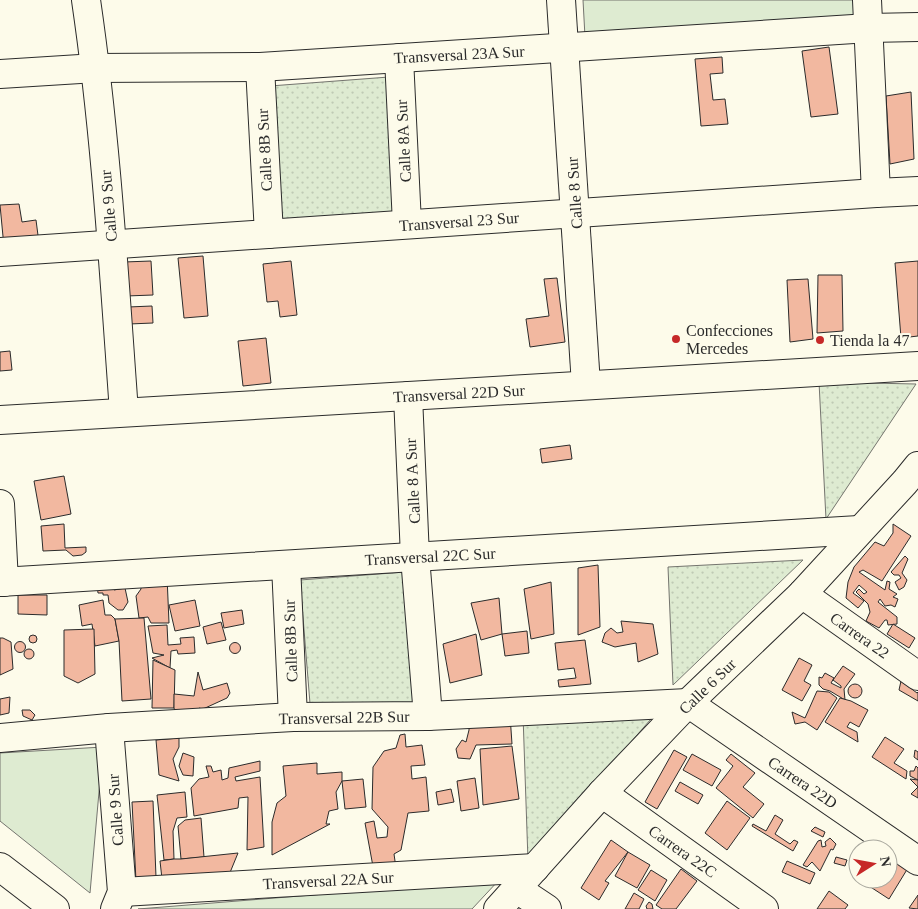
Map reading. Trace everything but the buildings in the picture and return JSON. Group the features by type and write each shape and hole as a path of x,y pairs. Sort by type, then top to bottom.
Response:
{"street":[{"name":"Calle 9 Sur","path":"86,0 96,68 112,244 124,412"},
{"name":"Calle 8 Sur","path":"561,0 586,386"},
{"path":"867,0 876,193"},
{"name":"Transversal 23A Sur","path":"0,74 96,68 260,66 869,28 918,27"},
{"name":"Calle 8A Sur","path":"399,58 407,224"},
{"name":"Calle 8B Sur","path":"260,66 269,234"},
{"name":"Transversal 23 Sur","path":"0,252 876,193 918,192"},
{"name":"Transversal 22D Sur","path":"0,420 918,366"},
{"name":"Calle 8 A Sur","path":"408,396 415,557 428,716"},
{"name":"Calle 6 Sur","path":"498,909 602,794 688,703 802,594 860,530 914,480"},
{"path":"0,504 2,582"},
{"name":"Transversal 22C Sur","path":"2,582 860,530"},
{"name":"Calle 8B Sur","path":"286,565 293,717"},
{"name":"Carrera 22","path":"802,594 918,676"},
{"name":"Transversal 22B Sur","path":"0,738 109,728 293,717 428,716 688,703"},
{"name":"Carrera 22D","path":"688,703 918,861"},
{"name":"Calle 9 Sur","path":"109,728 118,900"},
{"name":"Carrera 22C","path":"602,794 764,909"},
{"path":"0,867 55,909"},
{"name":"Transversal 22A Sur","path":"118,900 535,868"},
{"path":"517,889 547,909"}],"green space":[{"path":"583,0 859,0 861,20 585,37"},
{"path":"389,77 399,214 280,222 270,86"},
{"path":"819,382 916,384 826,519"},
{"path":"803,560 673,685 668,567"},
{"path":"405,572 416,707 311,716 300,580"},
{"path":"657,712 528,861 523,715"},
{"path":"103,747 90,893 0,821 0,753"},
{"path":"499,880 472,909 138,909"}],"place":[{"name":"Confecciones Mercedes","path":"676,339"},
{"name":"Tienda la 47","path":"820,340"}]}
